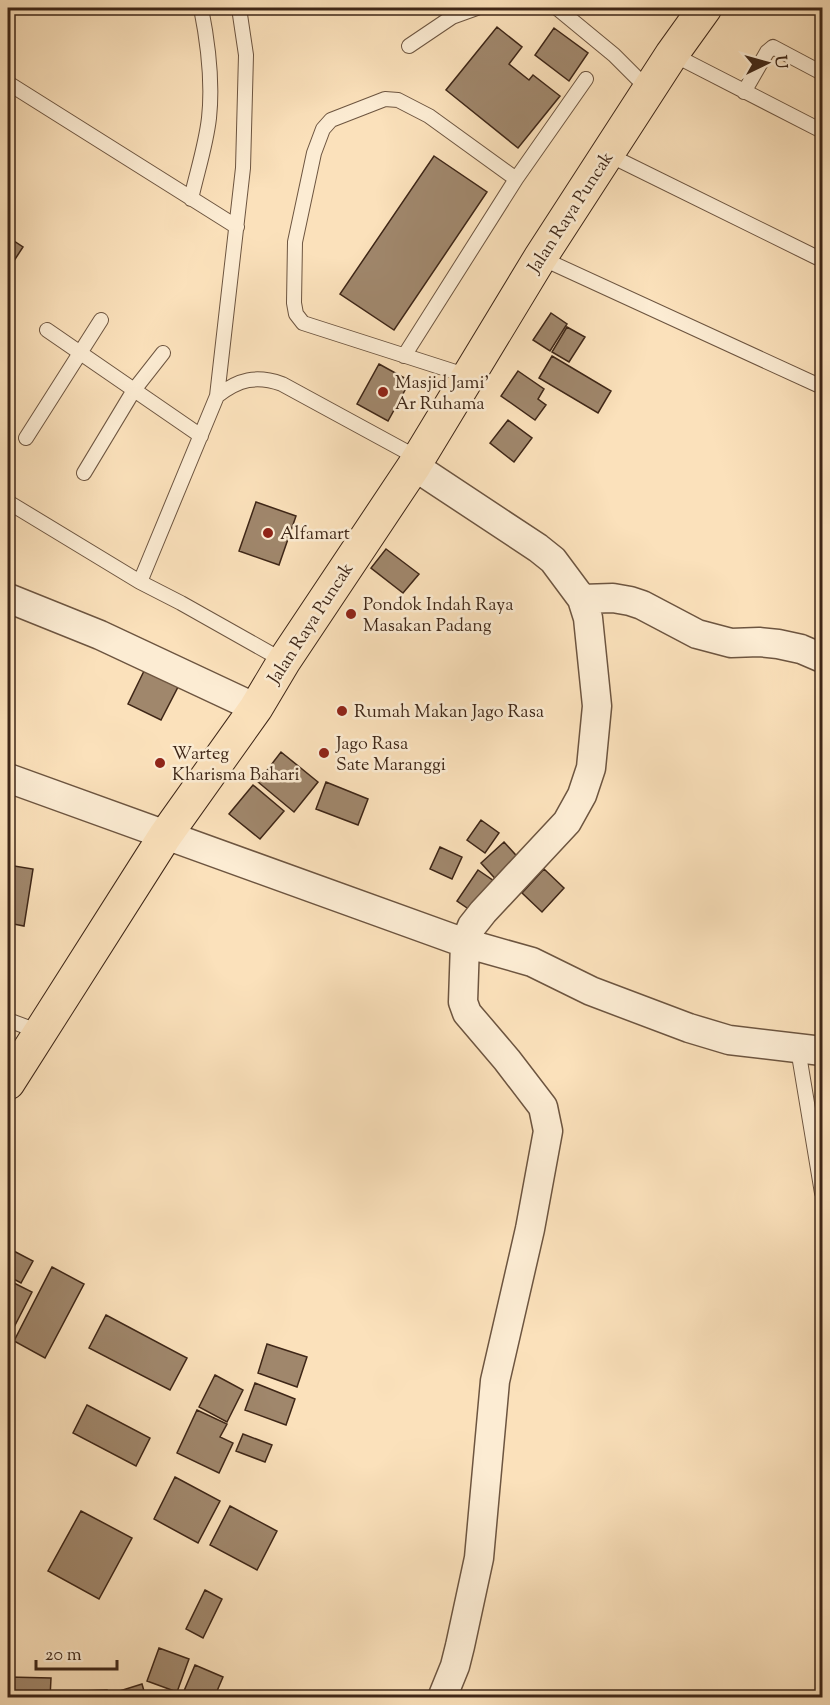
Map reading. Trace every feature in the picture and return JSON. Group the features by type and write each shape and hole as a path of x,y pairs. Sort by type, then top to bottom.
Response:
{"highway":[{"name":"Jalan Raya Puncak","path":"8,1083 165,836 256,708 284,661 416,462 540,258 672,54 705,8"}],"street":[{"path":"416,462 553,560 582,599 588,618 597,706 591,768 582,795 567,822 483,912 472,926 465,943 463,1002 467,1013 507,1059 543,1107 548,1131 530,1228 495,1381 479,1558 460,1646 442,1698"},
{"path":"8,598 100,635 256,708"},
{"path":"582,599 613,598 630,601 697,634 731,643 778,644 801,649 822,658"},
{"path":"8,778 465,943 532,962 591,991 689,1028 729,1040 810,1050"}],"lane":[{"path":"191,199 209,118 210,100 210,67 201,8"},
{"path":"140,582 218,396 243,168 246,55 239,8"},
{"path":"409,46 452,17 477,8"},
{"path":"557,8 614,55 649,90"},
{"path":"744,92 767,52 773,47 822,73"},
{"path":"672,54 822,131"},
{"path":"404,356 516,179 586,79"},
{"path":"8,83 237,227"},
{"path":"468,376 303,323 296,314 294,303 295,242 314,153 323,129 331,120 385,99 398,100 429,116 516,179"},
{"path":"607,154 822,260"},
{"path":"540,258 822,387"},
{"path":"26,438 101,320"},
{"path":"47,330 201,436"},
{"path":"84,473 134,390 163,353"},
{"path":"218,396 230,386 244,380 268,379 282,384 416,462"},
{"path":"8,502 140,582 284,661"},
{"path":"8,1020 40,1032"},
{"path":"810,1050 822,1193"}],"building":[{"path":"497,27 522,47 509,64 529,80 533,75 560,96 518,148 446,90"},
{"path":"554,28 588,53 569,81 535,55"},
{"path":"434,156 487,192 394,330 340,294"},
{"path":"8,237 23,247 8,270"},
{"path":"551,313 567,324 550,351 533,340"},
{"path":"567,327 585,337 569,362 552,352"},
{"path":"552,356 611,391 598,413 539,378"},
{"name":"Masjid Jami' Ar Ruhama","path":"379,364 410,381 388,421 357,404"},
{"path":"518,371 544,389 538,399 546,405 535,420 501,396"},
{"path":"508,420 532,438 514,462 490,443"},
{"name":"Alfamart","path":"256,502 296,516 279,565 239,551"},
{"name":"Alfamart","path":"386,549 419,574 403,593 371,568"},
{"path":"145,669 178,687 161,720 128,704"},
{"path":"281,752 318,782 294,812 258,782"},
{"path":"326,782 368,799 358,825 316,809"},
{"path":"253,785 284,811 260,839 229,814"},
{"path":"481,820 499,833 485,853 467,840"},
{"path":"504,842 524,864 501,885 481,863"},
{"path":"440,847 462,857 452,879 430,869"},
{"path":"8,865 33,869 24,926 8,923"},
{"path":"544,869 564,888 542,912 522,893"},
{"path":"478,870 494,881 473,912 457,901"},
{"path":"8,1248 33,1261 21,1283 8,1276"},
{"path":"52,1267 84,1284 45,1358 14,1341"},
{"path":"12,1282 32,1292 8,1339 8,1291"},
{"path":"106,1315 187,1358 170,1390 89,1348"},
{"path":"267,1344 307,1357 297,1387 258,1373"},
{"path":"215,1375 243,1390 227,1422 199,1407"},
{"path":"255,1383 295,1399 286,1425 245,1410"},
{"path":"87,1405 150,1438 136,1466 73,1433"},
{"path":"197,1410 227,1424 220,1437 233,1443 219,1473 177,1453"},
{"path":"243,1434 272,1445 265,1462 236,1451"},
{"path":"175,1477 220,1501 198,1543 154,1519"},
{"path":"230,1506 277,1531 257,1570 210,1545"},
{"path":"81,1511 132,1538 99,1599 48,1571"},
{"path":"205,1590 222,1599 203,1638 186,1629"},
{"path":"159,1648 189,1659 177,1692 147,1681"},
{"path":"195,1665 223,1677 214,1698 181,1698"},
{"path":"8,1677 51,1678 50,1698 8,1698"},
{"path":"142,1684 146,1698 111,1698 110,1694"},
{"path":"107,1690 107,1698 57,1698 57,1692"}],"place":[{"name":"Masjid Jami' Ar Ruhama","path":"383,392"},
{"name":"Alfamart","path":"268,533"},
{"name":"Pondok Indah Raya Masakan Padang","path":"351,614"},
{"name":"Rumah Makan Jago Rasa","path":"342,711"},
{"name":"Jago Rasa Sate Maranggi","path":"324,753"},
{"name":"Warteg Kharisma Bahari","path":"160,763"}]}
